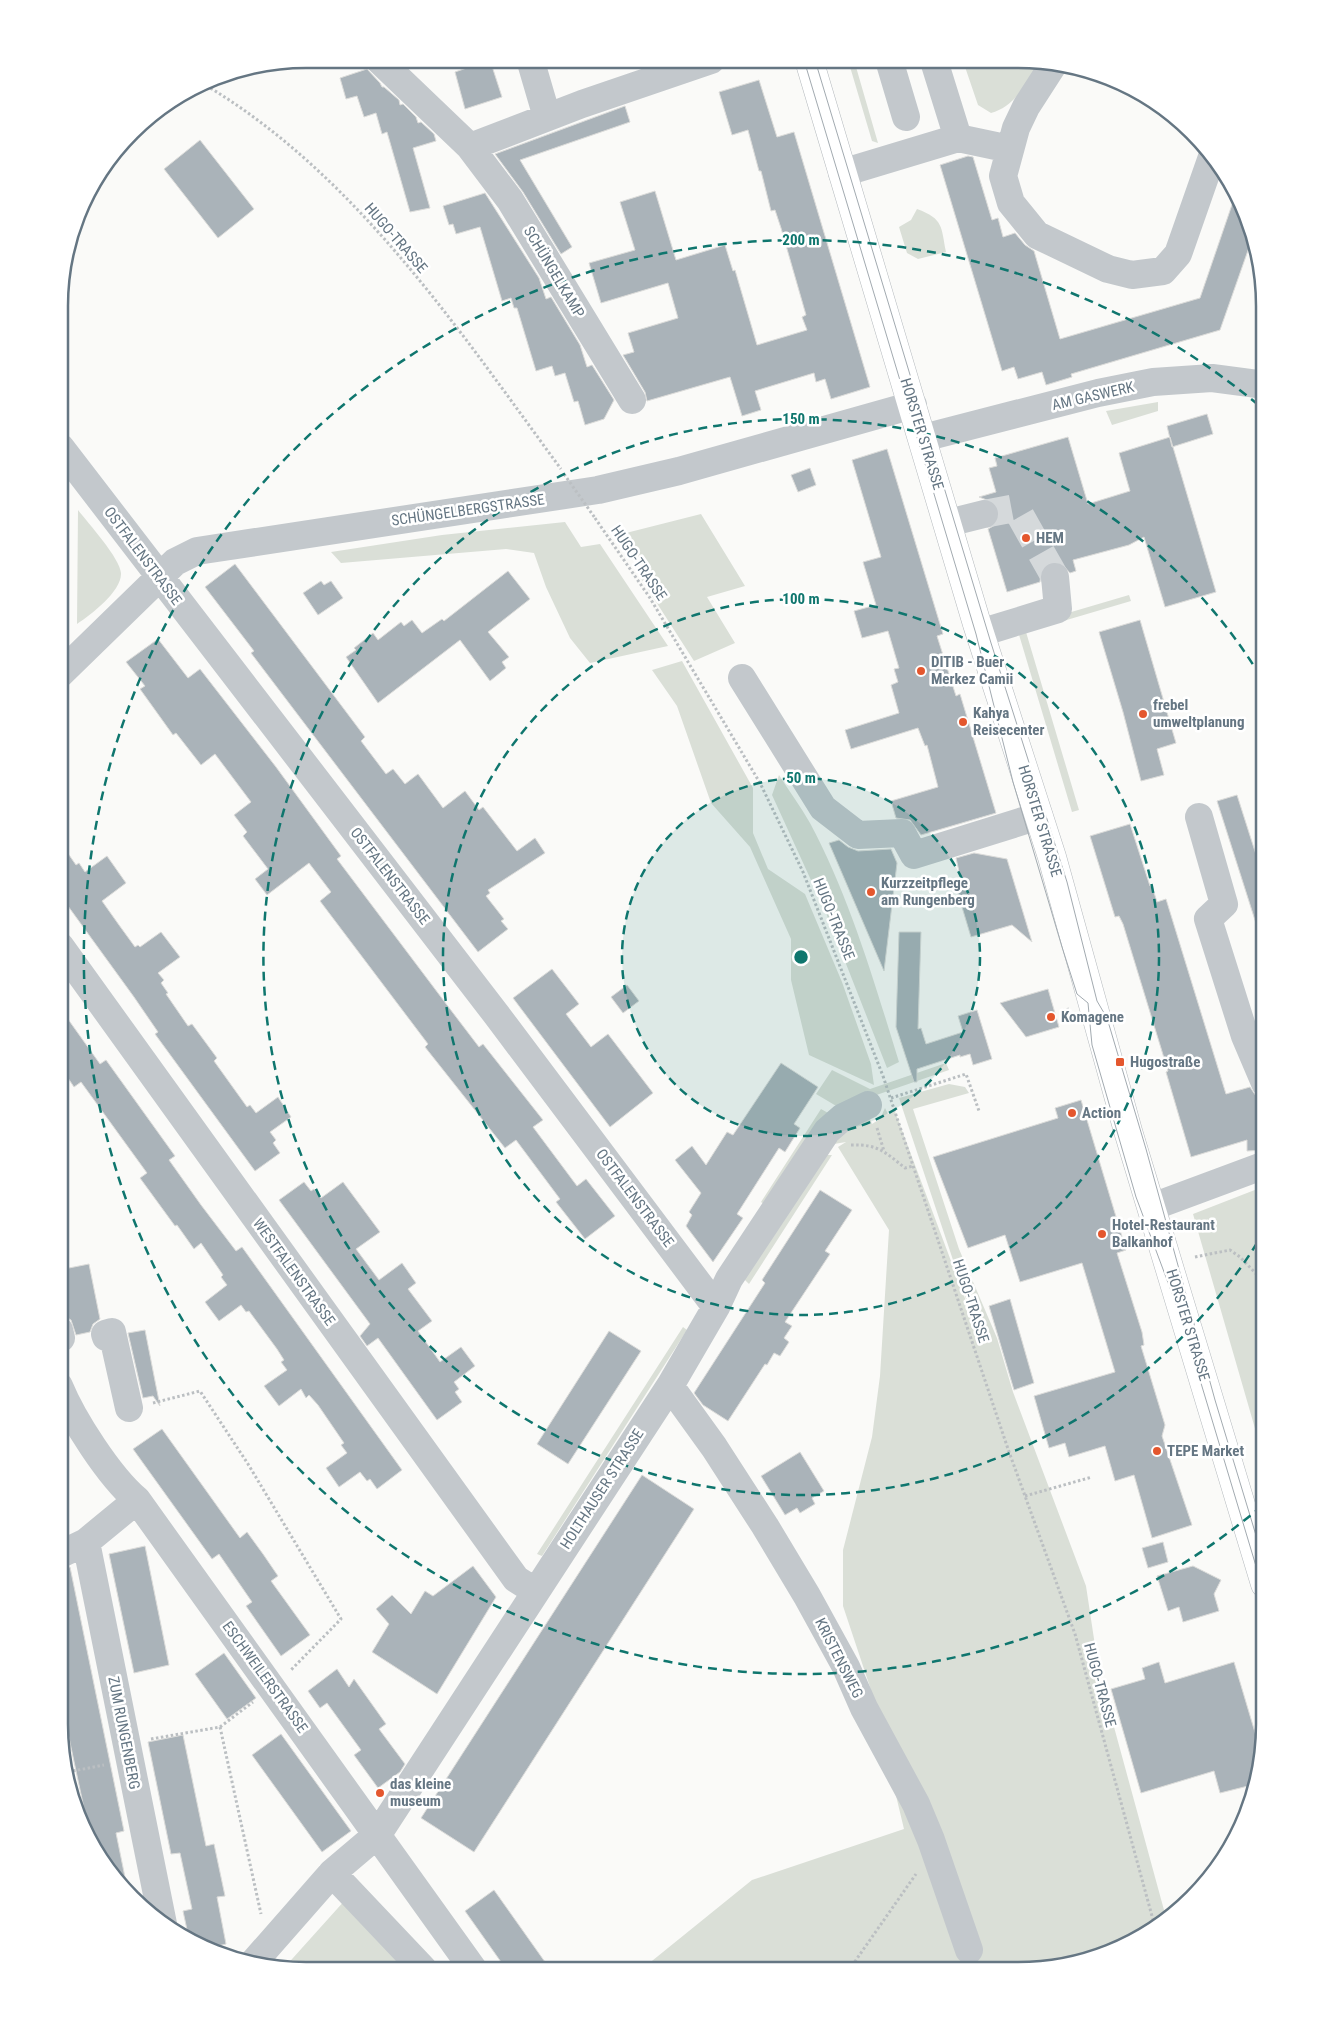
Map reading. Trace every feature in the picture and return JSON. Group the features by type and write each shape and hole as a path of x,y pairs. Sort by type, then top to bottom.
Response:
{"main road":[{"name":"HORSTER STRASSE","path":"811,68 980,632 1039,816 1128,1131 1256,1554"}],"street":[{"name":"SCHÜNGELKAMP","path":"387,68 470,147 510,200 632,400"},
{"path":"533,68 547,117"},
{"path":"470,147 547,117 688,68"},
{"path":"896,68 906,117"},
{"path":"936,68 958,138"},
{"path":"1050,70 1026,107 1016,128 1003,176 1011,203 1036,235 1108,269 1132,275 1163,271 1178,254 1209,164"},
{"path":"842,173 958,138 1010,149"},
{"name":"AM GASWERK","path":"923,438 1098,393 1153,382 1212,378 1256,384"},
{"name":"SCHÜNGELBERGSTRASSE","path":"68,666 175,562 197,551 598,490 679,472 913,405"},
{"name":"OSTFALENSTRASSE","path":"68,457 496,1014 716,1307"},
{"path":"948,522 984,514"},
{"path":"980,632 1058,608 1055,577"},
{"path":"742,678 823,808 858,835 902,833 914,855 1039,816"},
{"path":"1199,817 1224,904 1208,919 1245,1036 1256,1062"},
{"name":"WESTFALENSTRASSE","path":"68,957 516,1579 535,1591"},
{"name":"HOLTHAUSER STRASSE","path":"260,1955 332,1874 378,1834 670,1386 716,1307 729,1279 834,1123 881,1107"},
{"path":"1152,1207 1256,1168"},
{"path":"106,1337 105,1334 112,1332 129,1408"},
{"name":"KRISTENSWEG","path":"670,1386 714,1447 807,1596 846,1667 864,1708 916,1804 931,1840 969,1950"},
{"name":"ESCHWEILERSTRASSE","path":"68,1402 93,1445 132,1495 378,1834 468,1962"},
{"path":"68,1551 86,1542 132,1495"},
{"name":"ZUM RUNGENBERG","path":"86,1542 160,1911"},
{"path":"332,1874 416,1962"}],"path":[{"name":"HUGO-TRASSE","path":"209,88 286,141 351,203 434,298 564,474 650,598 760,783 803,872 883,1076 881,1107 913,1166 1025,1496 1075,1634 1153,1920"},
{"path":"881,1107 966,1074 979,1111"},
{"path":"881,1137 884,1151"},
{"path":"813,1152 844,1146 864,1145 884,1151 905,1168 913,1166"},
{"path":"1195,1256 1230,1250 1256,1273"},
{"path":"72,1771 127,1751 220,1727 272,1688 341,1619 248,1464 200,1391 129,1408"},
{"path":"1025,1496 1092,1477"},
{"path":"220,1727 260,1955"},
{"path":"855,1962 914,1880 931,1840"}],"shaded area":[{"path":"850,68 856,68 878,143 872,141"},
{"path":"965,68 1037,68 1021,92 1000,110 991,113 978,105"},
{"path":"917,209 937,220 942,230 946,252 918,259 907,253 899,227 911,220"},
{"path":"1158,402 1158,411 1112,425 1106,411"},
{"path":"78,510 110,550 121,573 117,587 105,602 77,624"},
{"path":"701,514 745,586 707,597 735,643 694,661 635,569 641,565 622,534"},
{"path":"565,522 581,547 600,544 668,646 590,663 570,638 546,587 534,553 506,549 341,563 331,552 442,535"},
{"path":"1129,595 1131,601 1026,632 1079,810 1072,812 1017,628"},
{"path":"682,661 753,788 753,833 768,869 805,894 842,982 871,1064 874,1085 809,1055 791,980 791,939 750,847 711,803 677,706 652,670"},
{"path":"779,775 810,823 849,910 899,1062 887,1068 826,913 772,795"},
{"path":"946,1063 949,1070 859,1101 843,1110 816,1094 832,1070 870,1089"},
{"path":"949,1084 965,1087 969,1093 913,1109 959,1249 997,1338 1013,1392 1086,1586 1099,1672 1164,1911 1138,1930 1095,1949 1065,1957 1034,1961 651,1962 752,1880 904,1829 870,1687 843,1606 843,1550 872,1437 880,1376 889,1230 838,1147 846,1142 822,1146 867,1111 872,1124 880,1119 885,1108 888,1114 894,1109 972,1317 899,1098"},
{"path":"821,1109 830,1114 769,1208 761,1202"},
{"path":"824,1155 832,1155 749,1284 744,1279"},
{"path":"1256,1190 1256,1432 1193,1214"},
{"path":"683,1327 687,1330 542,1556 537,1554"},
{"path":"346,1899 426,1962 305,1962 290,1961"}],"building":[{"path":"467,68 493,68 502,97 465,109 455,72"},
{"path":"367,69 382,87 399,100 400,105 403,104 416,117 418,123 421,122 434,134 436,141 413,148 430,208 410,212 387,132 382,134 376,113 364,117 357,96 346,99 340,78"},
{"path":"759,80 777,137 794,132 870,387 831,399 825,379 816,382 814,373 755,391 761,410 742,416 730,377 647,401 645,392 623,355 634,352 628,333 678,318 668,283 601,303 589,263 635,250 620,202 655,191 676,260 725,245 733,271 735,270 757,345 807,330 802,317 806,315 781,228 775,210 771,211 748,130 732,135 719,92"},
{"path":"625,106 630,122 520,160 572,247 561,254 523,192 495,154"},
{"path":"200,140 254,209 218,238 164,169"},
{"path":"968,156 973,157 992,220 998,218 1003,237 1015,233 1025,245 1034,251 1060,339 1200,298 1233,202 1244,229 1249,248 1220,330 1071,374 1072,377 1046,385 1042,372 1018,379 1014,367 1002,371 940,165"},
{"path":"485,193 539,278 546,299 551,297 580,345 587,367 592,365 614,400 604,419 585,425 578,401 574,402 565,373 555,376 552,366 536,371 517,308 514,308 511,298 502,301 480,227 456,234 453,224 449,225 443,206"},
{"path":"1207,414 1213,434 1172,447 1167,426"},
{"path":"1068,437 1088,504 1130,491 1119,453 1170,437 1216,592 1165,607 1144,537 1129,545 1073,560 1076,571 1070,573 1061,563 1053,562 1046,564 1041,571 1040,582 1007,592 988,529 995,525 999,519 999,510 995,503 979,497 996,492 989,468 997,466 995,458"},
{"path":"887,449 943,634 937,636 956,696 960,694 996,813 921,835 910,820 896,818 891,801 938,787 927,745 925,746 918,728 851,749 845,730 899,713 891,685 898,682 894,669 899,668 888,631 862,638 854,611 876,605 863,562 881,557 852,460"},
{"path":"810,468 816,485 798,492 791,475"},
{"path":"235,564 365,737 361,741 386,774 393,769 405,784 418,774 443,808 465,791 479,810 483,807 517,851 535,838 545,853 488,890 490,893 486,896 504,919 501,921 508,929 478,952 251,653 254,651 205,587"},
{"path":"508,571 530,599 488,632 509,657 502,662 506,668 490,681 460,640 378,703 346,657 356,650 354,648 373,633 378,640 401,622 404,626 412,620 422,633 442,619 444,621"},
{"path":"321,581 324,585 331,581 343,598 318,615 303,593"},
{"path":"1140,620 1176,743 1157,749 1164,775 1141,781 1099,632"},
{"path":"158,639 188,678 200,669 276,767 341,856 337,859 450,1009 479,1047 483,1044 543,1120 533,1127 577,1186 586,1179 615,1216 585,1239 556,1202 560,1199 516,1140 505,1148 425,1047 428,1044 320,901 331,892 309,863 267,895 255,879 268,869 243,836 247,832 234,815 251,802 215,754 201,765 176,733 173,735 140,689 145,686 126,662"},
{"path":"1237,795 1256,855 1256,923 1217,801"},
{"path":"1130,824 1157,902 1166,899 1226,1094 1250,1087 1256,1096 1256,1150 1247,1151 1247,1140 1191,1157 1166,1072 1168,1071 1123,924 1119,916 1115,917 1090,836"},
{"name":"Kurzzeitpflege am Rungenberg","path":"839,840 848,847 858,851 891,849 897,863 884,971 829,843"},
{"path":"974,853 1007,859 1032,942 1012,925 971,937 956,887 962,885 956,858"},
{"path":"68,854 76,865 79,863 85,872 107,856 126,883 102,901 135,947 138,945 140,947 161,932 180,957 158,973 164,980 161,983 168,993 166,994 188,1026 192,1024 217,1058 214,1061 247,1107 250,1105 256,1113 278,1097 291,1117 270,1132 276,1140 273,1143 280,1153 255,1171 155,1034 158,1032 68,906"},
{"path":"899,932 921,932 918,1029 921,1028 926,1044 963,1032 958,1016 977,1010 992,1059 973,1065 970,1054 960,1057 960,1055 917,1069 917,1082 914,1082 896,1027"},
{"path":"552,969 579,1004 566,1014 591,1047 608,1034 653,1093 610,1127 513,998"},
{"path":"627,985 639,1001 623,1013 611,997"},
{"path":"1048,989 1059,1027 1026,1037 1000,1003"},
{"path":"68,1019 100,1064 106,1060 175,1156 169,1160 201,1205 236,1251 242,1247 402,1470 377,1489 370,1479 367,1481 360,1472 339,1487 326,1468 347,1453 341,1445 344,1443 318,1405 309,1395 306,1398 301,1389 279,1406 264,1386 287,1370 281,1362 284,1360 277,1349 249,1311 246,1312 241,1305 219,1321 205,1302 227,1285 221,1277 223,1275 201,1243 194,1249 177,1225 175,1226 140,1178 147,1173 81,1082 74,1087 68,1078"},
{"path":"781,1063 818,1087 794,1124 800,1128 785,1152 779,1148 737,1214 743,1218 713,1262 686,1226 692,1215 689,1212 701,1193 675,1160 692,1146 706,1165 727,1132 733,1135"},
{"path":"1081,1100 1126,1250 1117,1253 1142,1332 1144,1345 1141,1346 1165,1425 1162,1436 1192,1525 1152,1538 1134,1475 1115,1481 1105,1446 1069,1457 1065,1443 1049,1448 1034,1396 1115,1372 1082,1263 1020,1282 1005,1235 968,1248 933,1157 1058,1118 1055,1108"},
{"path":"304,1182 311,1191 314,1189 321,1198 343,1182 380,1232 356,1249 379,1280 402,1263 416,1283 408,1289 432,1321 418,1331 440,1362 461,1347 475,1366 454,1382 459,1389 455,1392 462,1402 437,1420 378,1338 367,1346 360,1336 370,1324 279,1200"},
{"path":"820,1190 852,1210 825,1251 830,1254 785,1322 792,1326 784,1338 789,1342 780,1356 774,1353 767,1365 765,1364 728,1421 703,1405 694,1393 765,1283 762,1280"},
{"path":"89,1264 100,1319 93,1324 90,1332 76,1335 71,1320 68,1318 68,1268"},
{"path":"1010,1299 1034,1383 1014,1390 989,1306"},
{"path":"145,1330 160,1406 153,1396 143,1398 128,1333"},
{"path":"609,1331 641,1351 568,1464 537,1444"},
{"path":"162,1429 240,1538 247,1532 263,1554 278,1576 271,1581 310,1635 281,1656 246,1606 252,1602 219,1554 212,1559 133,1449"},
{"path":"800,1452 824,1491 812,1498 815,1504 800,1513 797,1508 785,1515 761,1476"},
{"path":"642,1475 694,1509 474,1852 421,1818"},
{"path":"1163,1542 1168,1562 1148,1568 1142,1548"},
{"path":"145,1546 169,1665 134,1673 109,1554"},
{"path":"473,1566 496,1597 437,1694 372,1652 389,1624 376,1609 392,1595 411,1614 425,1591 433,1596"},
{"path":"1193,1566 1221,1580 1214,1594 1219,1611 1183,1622 1179,1607 1168,1611 1157,1576"},
{"path":"70,1567 124,1831 116,1833 125,1878 99,1843 85,1812 68,1733 68,1568"},
{"path":"224,1653 256,1698 227,1719 195,1674"},
{"path":"1159,1662 1165,1683 1234,1662 1256,1736 1252,1770 1248,1786 1220,1793 1214,1771 1141,1793 1111,1689 1145,1679 1142,1668"},
{"path":"337,1669 349,1687 354,1679 386,1724 379,1729 405,1764 400,1772 378,1788 354,1755 361,1750 327,1703 320,1708 308,1691"},
{"path":"281,1734 351,1831 322,1852 252,1755"},
{"path":"183,1735 206,1846 214,1844 225,1896 217,1897 226,1944 220,1945 187,1931 183,1911 192,1909 180,1853 171,1854 148,1742"},
{"path":"494,1890 545,1962 501,1962 465,1911"}],"tunnel":[{"path":"984,514 1016,508 1055,577"}],"tram line":[{"path":"806,68 976,634 1013,782 1062,947 1077,994 1088,1003 1092,1045 1136,1197 1182,1320 1256,1566"},
{"path":"817,68 991,643 1067,882 1097,1001 1107,1018 1146,1149 1215,1400 1256,1535"}],"place":[{"name":"HEM","path":"1026,538"},
{"name":"DITIB - Buer Merkez Camii","path":"921,671"},
{"name":"frebel umweltplanung","path":"1143,714"},
{"name":"Kahya Reisecenter","path":"963,722"},
{"name":"Kurzzeitpflege am Rungenberg","path":"871,892"},
{"name":"Komagene","path":"1051,1017"},
{"name":"Hugostraße","path":"1120,1062"},
{"name":"Action","path":"1072,1113"},
{"name":"Hotel-Restaurant Balkanhof","path":"1102,1234"},
{"name":"TEPE Market","path":"1157,1451"},
{"name":"das kleine museum","path":"380,1793"}]}
